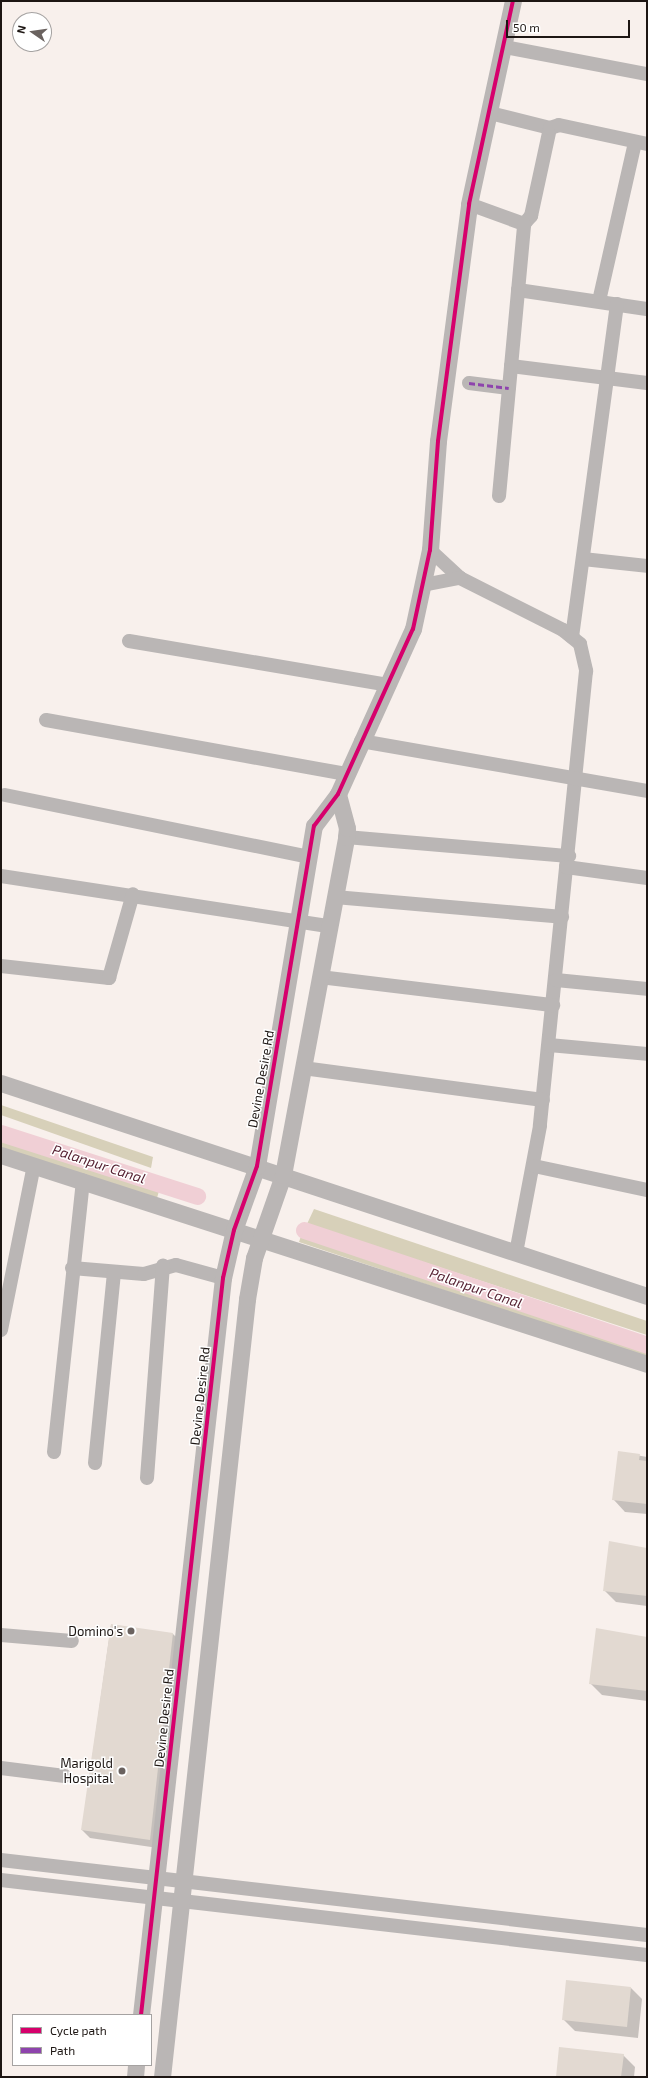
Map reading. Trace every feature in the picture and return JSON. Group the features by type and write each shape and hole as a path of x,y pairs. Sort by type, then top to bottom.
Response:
{"street":[{"name":"Devine Desire Rd","path":"141,2014 223,1278 234,1230 257,1166 314,826 338,794 361,741 389,686 413,629 423,585 430,550 438,442 469,204 505,47 513,1"},
{"path":"505,47 647,74"},
{"path":"490,113 550,128 559,125 641,143 599,301"},
{"path":"499,496 524,224 531,216 550,128"},
{"path":"469,204 524,224"},
{"path":"518,290 647,309"},
{"path":"572,637 608,378 616,304"},
{"path":"511,366 647,383"},
{"path":"469,383 509,388"},
{"path":"430,550 460,578 572,637 580,644 586,671 543,1100 534,1166 516,1253"},
{"path":"583,559 647,566"},
{"path":"423,585 460,578"},
{"path":"129,641 389,686"},
{"path":"46,720 346,774"},
{"path":"361,741 575,777 647,791"},
{"path":"162,2077 247,1299 260,1238 283,1175 346,838 347,828 338,794"},
{"path":"5,795 309,857"},
{"path":"346,838 568,861 647,878"},
{"path":"1,876 133,894 329,926"},
{"path":"1,966 109,978 133,894"},
{"path":"335,897 562,917"},
{"path":"320,977 553,1005"},
{"path":"556,980 647,989"},
{"path":"549,1045 647,1054"},
{"path":"303,1068 543,1100"},
{"path":"1,1083 257,1166 647,1296"},
{"path":"1,1155 647,1364"},
{"path":"1,1330 34,1165"},
{"path":"534,1166 647,1190"},
{"path":"54,1452 72,1268 83,1181"},
{"path":"72,1268 144,1274 163,1266 176,1265 223,1278"},
{"path":"147,1478 163,1266"},
{"path":"95,1463 114,1272"},
{"path":"1,1635 72,1641"},
{"path":"1,1768 64,1776"},
{"path":"1,1860 156,1880 647,1935"},
{"path":"60,1887 61,1868"},
{"path":"1,1880 647,1955"},
{"path":"312,1916 315,1898"},
{"path":"449,1932 451,1913"},
{"path":"592,1949 594,1929"},
{"path":"135,2077 136,2066"}],"shaded area":[{"path":"1,1105 153,1157 151,1168 1,1115"},
{"path":"1,1139 159,1191 157,1198 1,1149"},
{"path":"314,1209 647,1321 647,1335 307,1224"},
{"path":"301,1236 647,1352 647,1358 299,1242"}],"building":[{"path":"618,1451 640,1454 639,1460 647,1461 647,1504 612,1500"},
{"path":"609,1541 647,1548 647,1596 603,1591"},
{"path":"111,1624 173,1633 150,1840 81,1830"},
{"path":"596,1628 647,1637 647,1691 589,1684"},
{"path":"566,1980 631,1987 627,2027 562,2020"},
{"path":"559,2047 624,2054 621,2077 556,2077"}],"waterway":[{"name":"Palanpur Canal","path":"1,1133 197,1196"},
{"name":"Palanpur Canal","path":"304,1230 647,1345"}],"marked path":[{"path":"469,383 509,388"}],"cycle path":[{"path":"141,2014 223,1278 234,1230 257,1166 314,826 338,794 413,629 430,550 438,441 469,204 513,1"}],"place":[{"name":"Domino's","path":"131,1631"},
{"name":"Marigold Hospital","path":"122,1771"}]}
